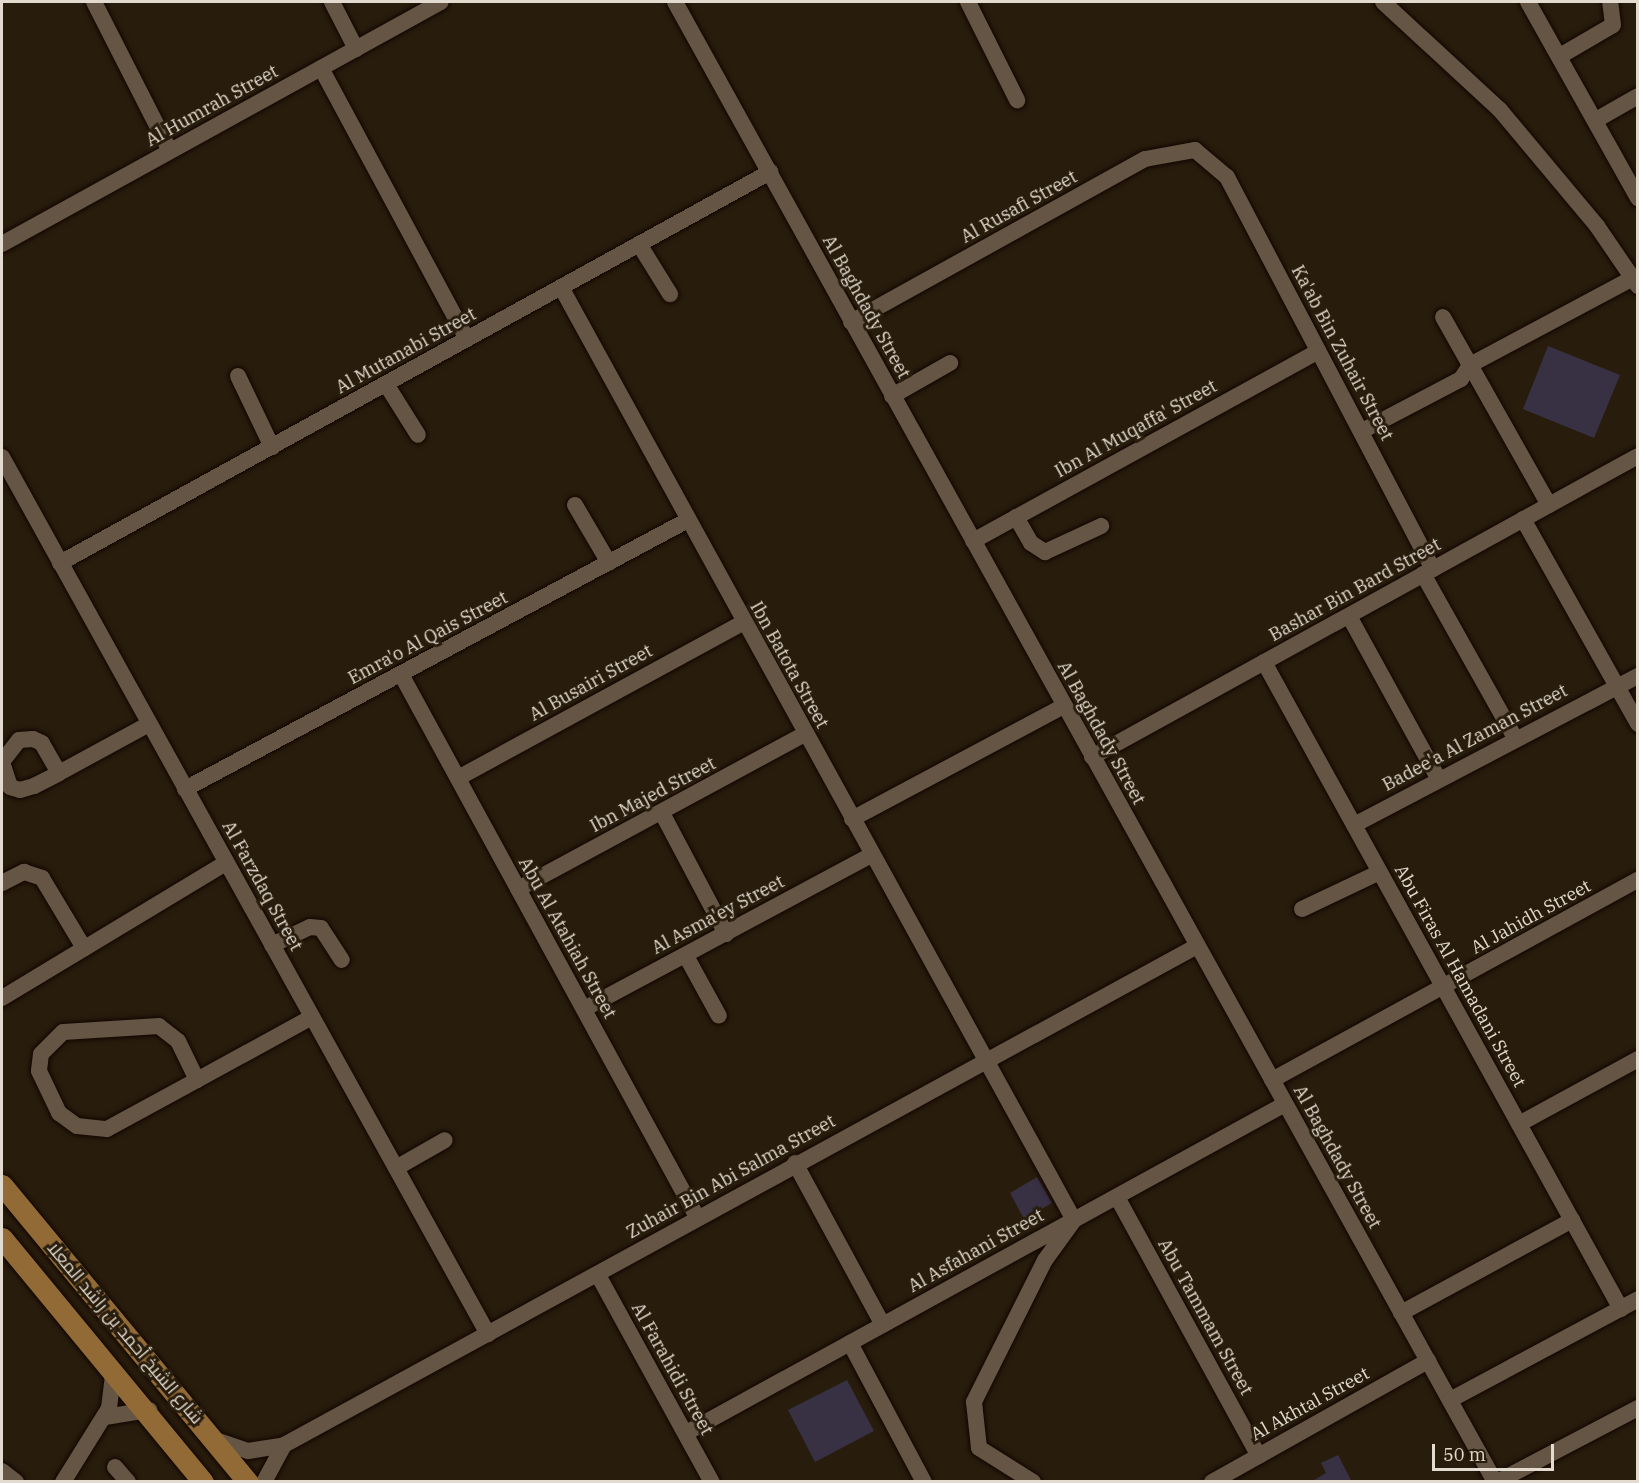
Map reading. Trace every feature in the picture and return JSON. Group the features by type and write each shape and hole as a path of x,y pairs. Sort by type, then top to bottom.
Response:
{"main road":[{"name":"شارع الشيخ أحمد بن راشد المعلا","path":"2,1185 248,1482"},
{"name":"شارع الشيخ أحمد بن راشد المعلا","path":"2,1238 149,1410 198,1478"}],"street":[{"path":"94,2 170,151"},
{"path":"332,2 359,47"},
{"path":"341,2 359,47"},
{"name":"Al Humrah Street","path":"2,244 441,2"},
{"name":"Al Baghdady Street","path":"675,2 1092,758 1496,1482"},
{"path":"968,2 1017,100"},
{"path":"1362,431 1461,379 1470,365 1635,282 1500,110 1383,2"},
{"path":"1528,2 1638,198"},
{"path":"1560,56 1613,25 1610,2"},
{"path":"321,68 467,339"},
{"path":"1596,120 1638,96"},
{"name":"Al Rusafi Street","path":"851,322 1145,159 1195,150 1211,159"},
{"name":"Ka'ab Bin Zuhair Street","path":"1211,159 1227,177 1362,431 1428,572 1514,736"},
{"name":"Al Mutanabi Street","path":"60,563 770,172"},
{"path":"639,244 670,294"},
{"name":"Ibn Batota Street","path":"561,287 984,1061 1074,1220"},
{"path":"1443,316 1550,505"},
{"name":"Ibn Al Muqaffa' Street","path":"973,541 1318,351"},
{"path":"892,396 950,363"},
{"path":"238,376 272,447"},
{"path":"386,384 418,435"},
{"name":"Bashar Bin Bard Street","path":"1092,758 1638,456"},
{"name":"Al Farzdaq Street","path":"2,457 488,1334"},
{"path":"575,505 609,563"},
{"path":"1016,517 1031,543 1045,552 1101,526"},
{"path":"1523,519 1638,724"},
{"name":"Emra'o Al Qais Street","path":"185,789 402,676 688,520"},
{"path":"1349,616 1438,778"},
{"name":"Al Busairi Street","path":"458,778 744,622"},
{"name":"Abu Firas Al Hamadani Street","path":"1264,662 1621,1309"},
{"name":"Abu Al Atahiah Street","path":"402,676 698,1219"},
{"name":"Badee'a Al Zaman Street","path":"1354,825 1514,736 1638,676"},
{"path":"852,819 1064,706"},
{"path":"59,773 149,724"},
{"name":"Ibn Majed Street","path":"518,890 805,734"},
{"path":"662,813 726,933"},
{"name":"Al Asma'ey Street","path":"584,1009 871,855"},
{"path":"2,998 226,862"},
{"path":"2,883 24,872 42,878 84,948"},
{"path":"1302,909 1380,872"},
{"name":"Al Jahidh Street","path":"1272,1080 1638,880"},
{"path":"272,945 310,927 321,928 342,960"},
{"name":"Zuhair Bin Abi Salma Street","path":"213,1439 248,1450 284,1445 598,1275 795,1163 1197,946"},
{"path":"686,956 718,1016"},
{"path":"197,1080 178,1041 159,1026 63,1032 41,1054 39,1071 58,1113 94,1131 107,1129 197,1080 312,1017"},
{"path":"1519,1124 1638,1059"},
{"name":"Al Asfahani Street","path":"686,1434 1285,1104"},
{"path":"396,1168 445,1140"},
{"path":"795,1163 883,1325"},
{"name":"Abu Tammam Street","path":"1117,1197 1259,1456"},
{"path":"1033,1482 979,1448 974,1402 1045,1260 1074,1220"},
{"path":"1401,1313 1572,1220"},
{"name":"Al Farahidi Street","path":"598,1275 712,1482"},
{"path":"1450,1400 1638,1299"},
{"path":"850,1343 920,1480"},
{"name":"Al Akhtal Street","path":"1218,1480 1428,1361"},
{"path":"63,1482 105,1417 114,1370"},
{"path":"1496,1482 1638,1408"},
{"path":"105,1417 149,1410"},
{"path":"264,1482 284,1445"},
{"path":"115,1467 128,1482"},
{"path":"2,1471 16,1482"}],"building":[{"path":"1548,346 1620,375 1594,438 1523,409"},
{"path":"1037,1177 1052,1203 1024,1219 1010,1193"},
{"path":"847,1380 874,1431 815,1462 788,1410"},
{"path":"1338,1455 1352,1482 1311,1482 1326,1473 1321,1463"}]}
